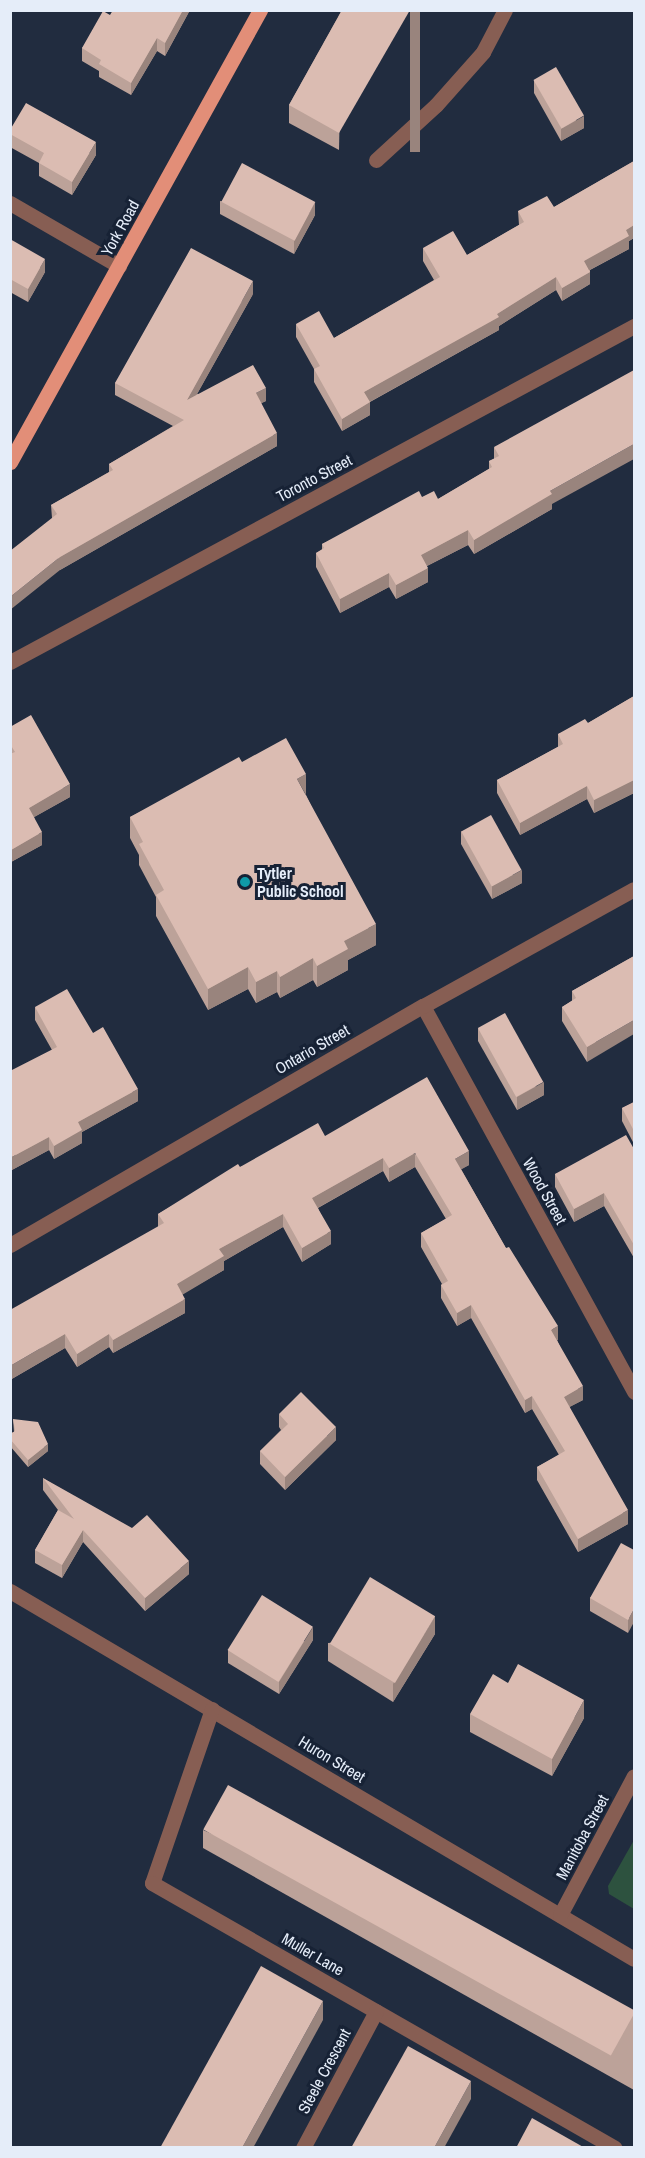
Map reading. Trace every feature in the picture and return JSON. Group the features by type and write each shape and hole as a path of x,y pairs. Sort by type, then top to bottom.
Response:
{"main road":[{"name":"York Road","path":"10,462 260,10"}],"street":[{"path":"376,160 436,105 483,52 505,10"},
{"path":"10,203 119,266"},
{"name":"Toronto Street","path":"10,662 634,326"},
{"name":"Ontario Street","path":"10,1245 423,1006 634,889"},
{"name":"Wood Street","path":"423,1006 634,1392"},
{"name":"Huron Street","path":"10,1591 634,1959"},
{"name":"Muller Lane","path":"212,1710 152,1883 615,2148"},
{"name":"Manitoba Street","path":"560,1915 634,1776"},
{"name":"Steele Crescent","path":"303,2148 376,2011"}],"green space":[{"path":"634,1840 634,1909 609,1894 608,1886"}],"building":[{"path":"113,10 183,10 165,43 157,38 131,83 99,64 101,60 82,48 103,11 110,15"},
{"path":"342,10 410,10 339,133 289,105"},
{"path":"556,67 584,115 561,128 533,80"},
{"path":"26,103 96,142 72,182 39,163 44,153 10,134 10,130"},
{"path":"634,161 634,225 626,230 629,236 584,261 590,272 562,288 556,277 497,314 499,317 364,392 370,402 342,419 314,369 320,366 296,324 319,311 334,338 440,277 423,248 453,231 467,255 524,222 518,211 547,196 554,207"},
{"path":"242,163 315,202 295,241 221,202"},
{"path":"10,239 45,259 28,289 10,279"},
{"path":"191,248 253,281 187,400 253,365 266,388 256,393 277,433 60,557 10,597 10,551 57,514 51,505 113,470 109,464 184,420 115,383"},
{"path":"634,370 634,444 550,491 552,494 474,540 468,530 421,555 428,568 396,585 389,573 340,599 316,553 324,548 322,544 419,491 422,497 434,491 438,499 492,467 489,461 499,456 494,447"},
{"path":"634,696 634,780 594,800 587,786 520,823 497,780 563,744 558,734 585,719 588,723"},
{"path":"31,715 70,784 29,808 42,832 11,850 10,754 15,752 10,744 10,727"},
{"name":"Tytler Public School","path":"286,738 306,774 297,779 376,924 344,941 348,949 317,966 313,958 280,977 277,971 256,982 248,967 208,989 156,895 164,890 139,844 143,842 130,817 239,757 242,762"},
{"path":"491,815 522,870 492,887 461,831"},
{"path":"634,956 634,1020 587,1047 562,1007 576,998 572,991"},
{"path":"67,989 93,1033 103,1027 138,1089 78,1122 82,1130 54,1146 49,1137 10,1158 10,1071 57,1047 35,1007"},
{"path":"505,1013 543,1082 516,1097 478,1028"},
{"path":"427,1077 469,1151 455,1159 506,1248 509,1247 558,1326 551,1330 583,1386 564,1397 628,1510 578,1539 537,1467 565,1451 532,1396 525,1400 471,1305 457,1313 441,1285 448,1281 421,1233 452,1215 415,1153 389,1168 383,1158 312,1198 331,1231 302,1248 283,1214 219,1249 224,1256 177,1284 185,1299 113,1340 109,1334 77,1354 65,1334 10,1366 10,1310 164,1223 158,1214 238,1164 240,1167 318,1123 325,1136"},
{"path":"634,1102 634,1131 622,1108"},
{"path":"626,1135 634,1149 634,1245 604,1193 574,1209 555,1174"},
{"path":"301,1392 336,1427 285,1477 260,1451 288,1424 279,1414"},
{"path":"13,1419 38,1422 48,1444 28,1460 10,1439 10,1434 15,1431"},
{"path":"43,1478 132,1528 147,1515 189,1561 145,1598 83,1530 62,1565 35,1550 58,1510 74,1519"},
{"path":"621,1543 634,1550 634,1609 628,1620 590,1598"},
{"path":"370,1577 435,1616 395,1683 330,1644"},
{"path":"262,1595 313,1627 278,1682 228,1650"},
{"path":"518,1664 584,1700 552,1759 470,1714 493,1674 508,1683"},
{"path":"228,1785 634,2010 611,2056 203,1830"},
{"path":"261,1966 323,2001 242,2148 160,2148"},
{"path":"408,2046 471,2081 434,2148 351,2148"},
{"path":"532,2118 585,2148 516,2148"}],"place":[{"name":"Tytler Public School","path":"245,882"}]}
